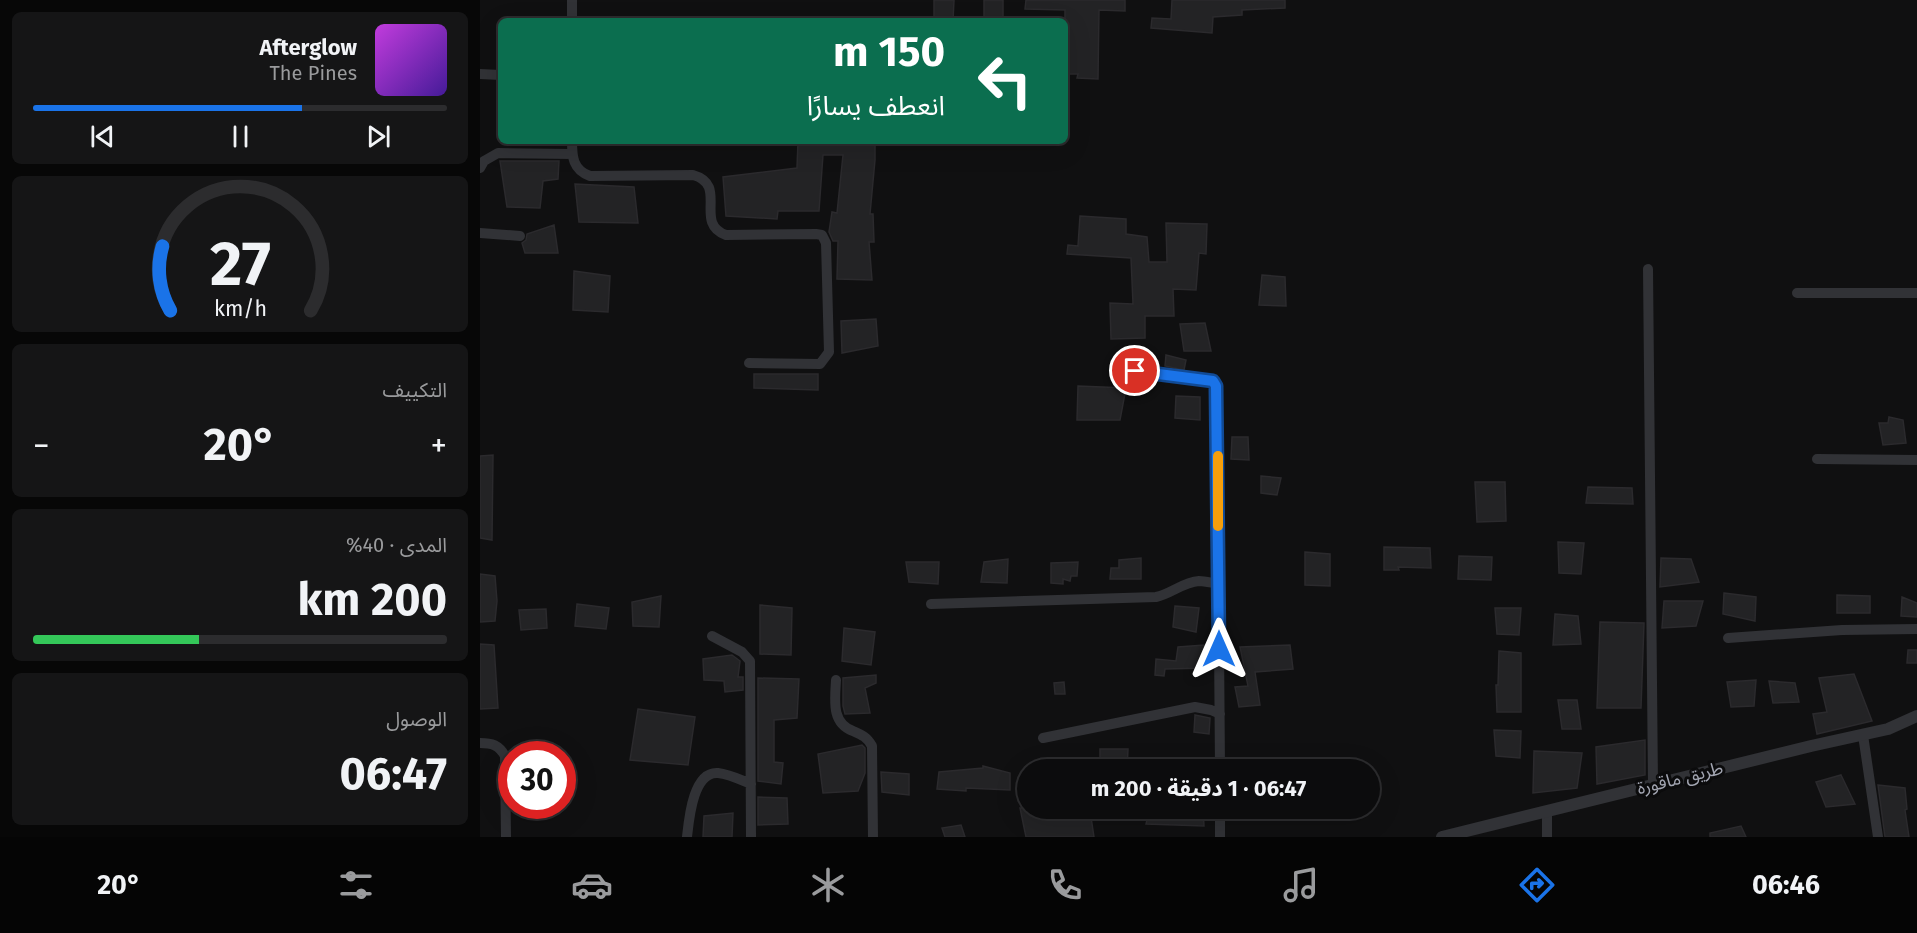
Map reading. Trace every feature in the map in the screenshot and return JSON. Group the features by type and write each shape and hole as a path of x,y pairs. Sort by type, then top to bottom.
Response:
{"street":[{"path":"572,18 573,0"},
{"path":"480,74 498,75"},
{"path":"572,144 576,167 582,173 590,176 693,175 703,177 710,185 711,224 717,231 726,235 822,235 826,243 829,352 826,359 820,364 808,365 749,363"},
{"path":"480,168 483,161 498,153 572,154"},
{"path":"480,232 520,236"},
{"path":"1648,269 1653,785"},
{"path":"1797,293 1917,293"},
{"path":"1135,371 1213,381 1216,386 1220,759"},
{"path":"1817,459 1917,460"},
{"path":"931,604 1156,597 1167,595 1193,582 1219,584"},
{"path":"1728,638 1842,630 1917,629"},
{"path":"712,636 742,652 750,661 751,837"},
{"path":"836,680 835,712 841,724 845,728 864,735 872,746 873,837"},
{"path":"1044,738 1195,706 1220,714"},
{"name":"طريق ماقورة","path":"1442,837 1888,729 1917,716"},
{"path":"1863,735 1878,837"},
{"path":"480,743 490,743 501,748 505,756 506,837"},
{"path":"687,837 697,786 707,776 715,773 722,774 751,784"},
{"path":"1547,811 1547,837"},
{"path":"1220,819 1220,837"}],"building":[{"path":"934,0 954,0 953,18 934,18"},
{"path":"984,0 1003,0 1003,18 984,18"},
{"path":"1026,0 1125,0 1125,11 1099,10 1098,79 1077,78 1078,74 1068,74 1068,18 1065,18 1065,10 1025,9"},
{"path":"1172,0 1285,0 1285,8 1242,10 1242,15 1213,17 1212,33 1151,28 1152,18 1171,19"},
{"path":"798,144 875,144 870,214 873,214 874,242 869,242 872,280 837,279 838,241 833,241 829,232 832,212 837,213 843,155 823,155 819,211 778,211 777,219 726,216 723,177 797,168"},
{"path":"500,161 559,161 558,179 543,181 540,208 507,207"},
{"path":"575,184 634,187 638,223 579,222"},
{"path":"1080,216 1126,219 1126,234 1147,237 1149,262 1167,262 1166,223 1207,224 1206,254 1199,253 1196,290 1173,289 1174,316 1145,316 1145,338 1111,339 1110,303 1133,304 1131,258 1067,254 1068,245 1078,246"},
{"path":"554,225 558,253 525,253 522,243 526,240 527,234"},
{"path":"574,271 610,276 608,312 573,310"},
{"path":"1262,275 1285,277 1286,306 1259,305"},
{"path":"876,319 878,346 842,353 841,321"},
{"path":"1205,323 1211,351 1184,351 1180,324"},
{"path":"1166,355 1186,360 1184,370 1165,366"},
{"path":"754,374 818,374 818,390 754,388"},
{"path":"1078,386 1126,388 1120,420 1077,420"},
{"path":"1176,396 1200,397 1200,420 1175,418"},
{"path":"1889,417 1903,420 1906,443 1883,445 1879,423 1888,423"},
{"path":"1232,437 1248,437 1249,460 1231,459"},
{"path":"493,455 492,540 480,538 480,456"},
{"path":"1261,476 1281,478 1277,495 1261,493"},
{"path":"1475,482 1505,482 1506,521 1477,522"},
{"path":"1588,487 1632,488 1633,504 1586,503"},
{"path":"1558,542 1584,543 1581,574 1559,573"},
{"path":"1384,547 1430,548 1431,568 1398,567 1399,570 1384,570"},
{"path":"1305,552 1330,554 1330,586 1305,585"},
{"path":"1459,556 1492,557 1491,580 1458,579"},
{"path":"1141,558 1141,579 1110,579 1111,568 1119,568 1119,560"},
{"path":"1661,558 1691,559 1699,582 1660,587"},
{"path":"1008,559 1007,583 981,582 984,562"},
{"path":"906,562 939,562 938,584 909,582"},
{"path":"1078,562 1077,576 1071,576 1070,581 1063,579 1063,584 1051,583 1051,563"},
{"path":"480,574 495,576 497,601 495,621 480,622"},
{"path":"1724,593 1756,597 1755,621 1723,614"},
{"path":"1837,595 1870,596 1870,613 1837,613"},
{"path":"661,596 659,627 633,626 632,602"},
{"path":"1902,597 1917,603 1917,617 1901,616"},
{"path":"1664,601 1703,601 1696,626 1662,628"},
{"path":"577,604 609,608 606,629 575,626"},
{"path":"760,605 792,608 791,655 760,654"},
{"path":"1175,606 1199,608 1196,632 1173,627"},
{"path":"1495,608 1521,608 1519,635 1497,634"},
{"path":"546,609 547,628 521,630 519,610"},
{"path":"1555,614 1578,616 1581,644 1553,645"},
{"path":"1600,622 1644,623 1641,708 1597,708"},
{"path":"844,628 875,632 871,665 842,661"},
{"path":"480,644 494,645 498,708 480,709"},
{"path":"1204,645 1206,668 1165,669 1164,676 1155,675 1156,659 1176,661 1178,647"},
{"path":"1290,645 1293,669 1255,672 1260,705 1239,707 1235,687 1248,686 1240,647"},
{"path":"1908,650 1917,650 1917,663 1907,663"},
{"path":"1499,651 1521,653 1521,712 1497,712 1496,685 1498,685"},
{"path":"732,655 740,661 738,677 743,677 743,690 725,692 724,681 704,680 703,659"},
{"path":"1854,674 1872,721 1817,734 1813,714 1827,712 1819,678"},
{"path":"876,675 876,683 865,688 870,713 845,714 843,678"},
{"path":"758,678 799,679 797,718 774,720 774,762 783,763 781,784 758,781"},
{"path":"1756,680 1754,706 1731,707 1727,682"},
{"path":"1769,681 1795,683 1799,702 1773,703"},
{"path":"1064,682 1065,694 1055,694 1054,683"},
{"path":"1558,700 1577,700 1581,729 1562,729"},
{"path":"638,709 695,717 688,765 630,760"},
{"path":"1195,715 1210,718 1209,734 1194,732"},
{"path":"1494,730 1521,731 1520,758 1496,756"},
{"path":"1645,740 1645,775 1597,784 1596,747"},
{"path":"862,745 865,748 865,773 858,791 823,793 818,754"},
{"path":"1100,749 1128,749 1128,759 1082,759 1100,758"},
{"path":"1534,751 1582,753 1577,788 1533,793"},
{"path":"983,766 1010,773 1010,790 937,789 939,772 983,768"},
{"path":"881,772 909,774 909,795 882,792"},
{"path":"1841,775 1855,804 1826,807 1816,782"},
{"path":"1878,785 1905,788 1909,837 1885,837"},
{"path":"758,797 787,798 788,824 758,825"},
{"path":"733,813 732,837 703,837 704,816"},
{"path":"1022,819 1091,819 1094,837 1026,837"},
{"path":"1147,819 1204,819 1204,826 1146,824"},
{"path":"961,825 965,837 945,837 942,828"},
{"path":"1741,826 1746,837 1710,837 1710,833"}],"slow traffic":[{"path":"1218,456 1218,526"}],"route":[{"path":"1135,371 1213,381 1216,386 1218,393 1219,649"}]}
